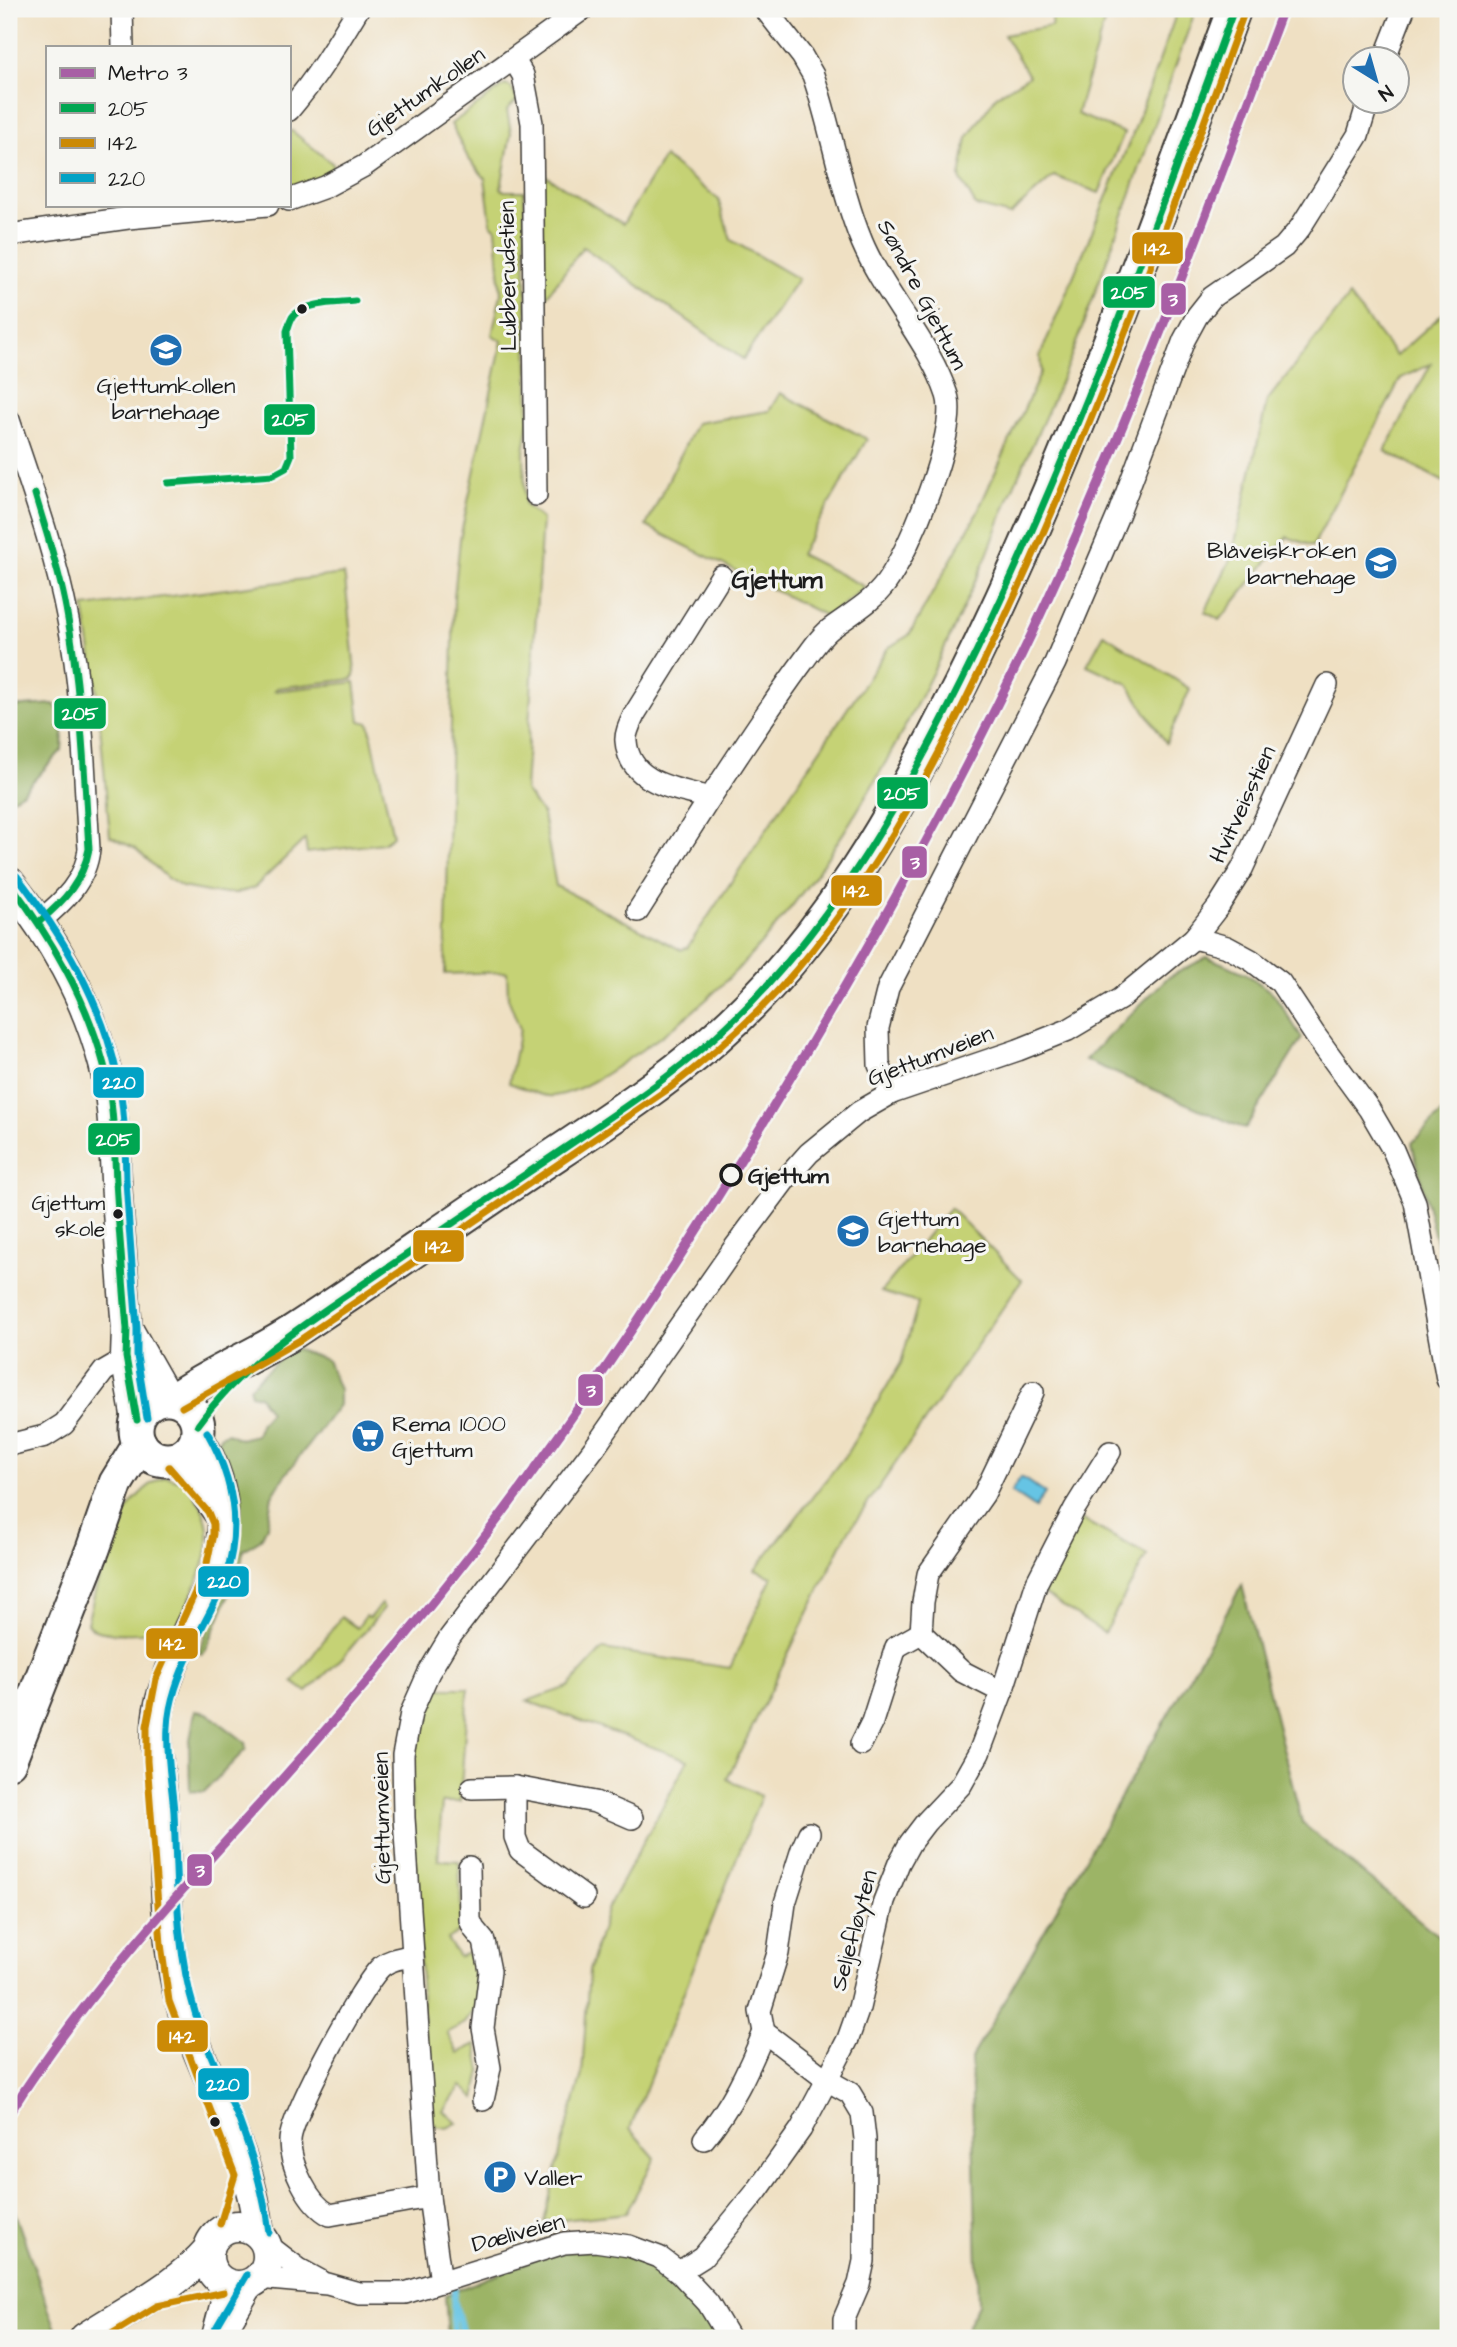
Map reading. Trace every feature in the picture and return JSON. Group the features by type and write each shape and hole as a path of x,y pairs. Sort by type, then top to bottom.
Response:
{"main road":[{"path":"169,1441 143,1408 154,1400 171,1398 290,1334 602,1124 715,1038 786,967 832,910 901,799 1021,560 1117,325 1234,9"},
{"path":"9,1762 93,1549 116,1483 169,1441 290,1334"},
{"path":"169,1441 195,1413 187,1404 171,1398"}],"street":[{"path":"122,9 123,46"},
{"path":"290,109 333,52 358,9"},
{"name":"Gjettumkollen","path":"290,200 325,187 364,166 583,9"},
{"name":"Søndre Gjettum","path":"638,911 710,798 803,662 830,628 863,607 885,584 900,561 926,502 944,445 948,397 939,377 878,276 861,240 813,75 796,48 765,9"},
{"path":"1389,46 1404,9"},
{"name":"Lubberudstien","path":"514,60 523,75 532,123 537,495"},
{"path":"892,1093 879,1065 878,1028 888,988 1055,663 1119,513 1184,340 1197,316 1212,297 1284,247 1300,228 1358,135 1364,116"},
{"path":"9,235 128,211 248,206"},
{"path":"9,419 50,543 69,623 79,704 89,849 85,869 76,885 66,898 40,921"},
{"path":"710,798 661,785 643,776 630,756 625,738 634,715 721,576"},
{"name":"Hvitveisstien","path":"1194,938 1242,869 1327,685"},
{"path":"9,881 56,947 84,1003 105,1066 131,1346 169,1441 224,1520 216,1572 166,1682 160,1706 157,1760 171,1943 179,1998 235,2141 256,2204 268,2255 266,2268 222,2338"},
{"path":"1194,938 1227,947 1251,960 1280,982 1375,1119 1393,1150 1415,1202 1447,1379"},
{"name":"Gjettumveien","path":"441,2282 429,2197 412,1956 403,1755 411,1713 429,1672 450,1637 595,1447 732,1251 785,1180 809,1153 841,1125 892,1093 1068,1030 1120,999 1194,938"},
{"path":"131,1346 171,1398"},
{"path":"9,1445 46,1436 64,1424 104,1371 131,1346"},
{"path":"1002,1692 961,1671 921,1633 922,1602 928,1574 984,1494 1033,1392"},
{"name":"Seljefløyten","path":"679,2272 703,2258 757,2192 801,2129 827,2080 848,2039 859,2008 884,1901 909,1843 961,1785 979,1753 1037,1583 1076,1508 1110,1452"},
{"path":"861,1744 872,1721 896,1647 921,1633"},
{"path":"472,1788 515,1787 595,1802 632,1818"},
{"path":"515,1787 514,1837 520,1850 584,1897"},
{"path":"704,2139 721,2119 743,2083 764,2032 760,2011 778,1952 785,1903 809,1833"},
{"path":"469,1867 470,1920 484,1941 490,1971 483,2028 490,2068 483,2100"},
{"path":"412,1956 396,1958 383,1965 355,2001 298,2115 290,2140 298,2172 321,2210 330,2215 429,2197"},
{"path":"764,2032 827,2080 850,2093 862,2113 865,2139 864,2261 859,2284 844,2319 844,2338"},
{"path":"230,2227 246,2175"},
{"path":"85,2338 153,2296 195,2264 209,2249 220,2231 240,2226 250,2228 262,2238"},
{"name":"Dæliveien","path":"262,2238 299,2269 327,2284"},
{"name":"Dæliveien","path":"257,2279 327,2284 359,2293 405,2293 564,2243 595,2241 629,2246 660,2257 679,2272 708,2303 729,2338"},
{"path":"209,2249 208,2262 213,2273 223,2282 235,2286 246,2285 257,2279"},
{"path":"153,2296 223,2282"},
{"path":"212,2338 223,2296 223,2282"}],"green space":[{"path":"1054,9 1108,9 1077,114 1124,133 1099,193 1054,176 1010,215 976,206 960,178 967,138 997,95 1029,76 1004,35 1051,26"},
{"path":"1178,9 1196,9 1068,364 951,634 882,768 843,833 800,896 752,953 700,1005 643,1049 601,1077 577,1089 554,1096 532,1092 509,1083 520,1029 508,998 507,972 445,974 454,597 460,539 502,341 492,335 501,294 496,229 491,224 485,178 468,158 451,124 505,85 511,87 517,100 507,110 511,133 501,188 504,191 524,191 529,421 524,452 525,505 542,519 525,790 543,815 556,886 681,950 687,948 888,648 909,635 975,517 1041,372 1040,356 1132,136"},
{"path":"290,131 333,164 333,171 319,179 290,188"},
{"path":"664,157 718,199 731,240 798,279 743,359 583,247 544,300 538,171 623,224"},
{"path":"1349,296 1396,356 1448,309 1448,484 1385,451 1431,364 1401,378 1313,546 1287,537 1220,620 1205,612 1232,556 1267,401"},
{"path":"780,393 867,439 800,554 865,587 828,617 646,526 696,423 769,411"},
{"path":"343,574 355,672 353,679 277,688 275,691 355,682 360,721 369,723 393,836 383,843 307,853 305,839 254,888 237,893 213,893 182,887 167,878 136,849 110,836 97,691 84,607"},
{"path":"1104,634 1190,689 1166,743 1128,684 1087,665"},
{"path":"54,704 64,718 62,750 23,792 9,801 9,707"},
{"path":"1207,957 1245,973 1274,994 1302,1038 1245,1129 1085,1060 1167,978"},
{"path":"1448,1107 1448,1290 1412,1143"},
{"path":"950,1208 1022,1280 846,1535 727,1779 761,1796 630,2129 655,2158 626,2213 544,2222 582,2074 589,1971 608,1907 688,1760 527,1701 568,1687 603,1649 730,1668 772,1577 755,1570 847,1453 901,1363 918,1303 881,1292"},
{"path":"295,1349 327,1360 339,1390 339,1405 272,1496 267,1526 261,1539 243,1550 241,1566 202,1655 199,1651 232,1563 218,1445 220,1436 228,1433 240,1439 256,1435 261,1422 270,1412 259,1396 251,1394 249,1387"},
{"path":"166,1476 186,1483 201,1507 207,1525 206,1554 197,1584 178,1625 138,1633 95,1630 87,1623 112,1539 134,1501 148,1486"},
{"path":"1081,1519 1147,1555 1104,1633 1041,1592"},
{"path":"1242,1585 1302,1823 1448,1944 1448,2338 962,2338 978,2304 971,2059"},
{"path":"381,1604 384,1608 344,1656 307,1692 293,1682 341,1617 357,1628 366,1616 369,1618"},
{"path":"430,1688 468,1688 460,1802 442,1802 438,1860 459,1861 462,1930 447,1939 459,1957 479,1948 481,2001 465,2023 447,2033 458,2053 476,2044 481,2071 475,2098 461,2086 444,2111 457,2123 447,2128 429,2125 411,1798 412,1741"},
{"path":"195,1711 207,1713 245,1742 246,1749 204,1792 190,1791 189,1746"},
{"path":"10,2199 59,2338 9,2338"},
{"path":"625,2244 680,2276 726,2338 448,2338 445,2295 565,2247"}],"water":[{"path":"1021,1477 1045,1493 1035,1508 1011,1492"}],"waterway":[{"path":"454,2284 455,2338"},
{"path":"455,2303 464,2338"}],"metro line":[{"name":"3","path":"9,2114 70,2026 135,1944 371,1677 492,1527 626,1339 757,1134 916,860 1032,633 1133,402 1283,9"}],"transit line":[{"name":"205","path":"198,1425 236,1380 281,1342 609,1118 693,1056 756,998 831,907 895,808 951,703 1014,572 1113,333 1234,9"},
{"name":"142","path":"182,1407 300,1340 671,1087 768,1001 833,924 897,827 926,776 954,724 1028,567 1114,361 1244,13"},
{"name":"205","path":"168,483 273,475 286,468 291,456 287,331 291,321 294,315 307,308 355,301"},
{"name":"205","path":"35,494 60,579 71,638 81,728 89,849 82,871 71,890 40,921"},
{"name":"220","path":"17,876 78,969 101,1020 117,1074 124,1126 137,1356 147,1418"},
{"name":"205","path":"9,882 66,969 87,1016 104,1065 113,1122 127,1329 126,1357 137,1420"},
{"name":"220","path":"207,1432 228,1483 234,1519 233,1538 223,1585 182,1670 172,1698 169,1717 168,1749 174,1812 178,1913 188,1987 195,2012 249,2148 261,2189 269,2232"},
{"name":"142","path":"169,1467 208,1512 213,1524 213,1534 206,1568 156,1679 147,1726 147,1761 161,1944 169,2001 235,2175 220,2224"},
{"name":"220","path":"213,2333 247,2275"},
{"name":"142","path":"105,2338 157,2306 224,2292"}],"place":[{"name":"Gjettumkollen barnehage","path":"166,350"},
{"name":"Blåveiskroken barnehage","path":"1381,563"},
{"name":"Gjettum","path":"731,1175"},
{"name":"Gjettum skole","path":"118,1214"},
{"name":"Gjettum barnehage","path":"853,1231"},
{"name":"Rema 1000 Gjettum","path":"368,1436"},
{"name":"Valler","path":"500,2177"}],"district":[{"name":"Gjettum","path":"777,579"}]}
